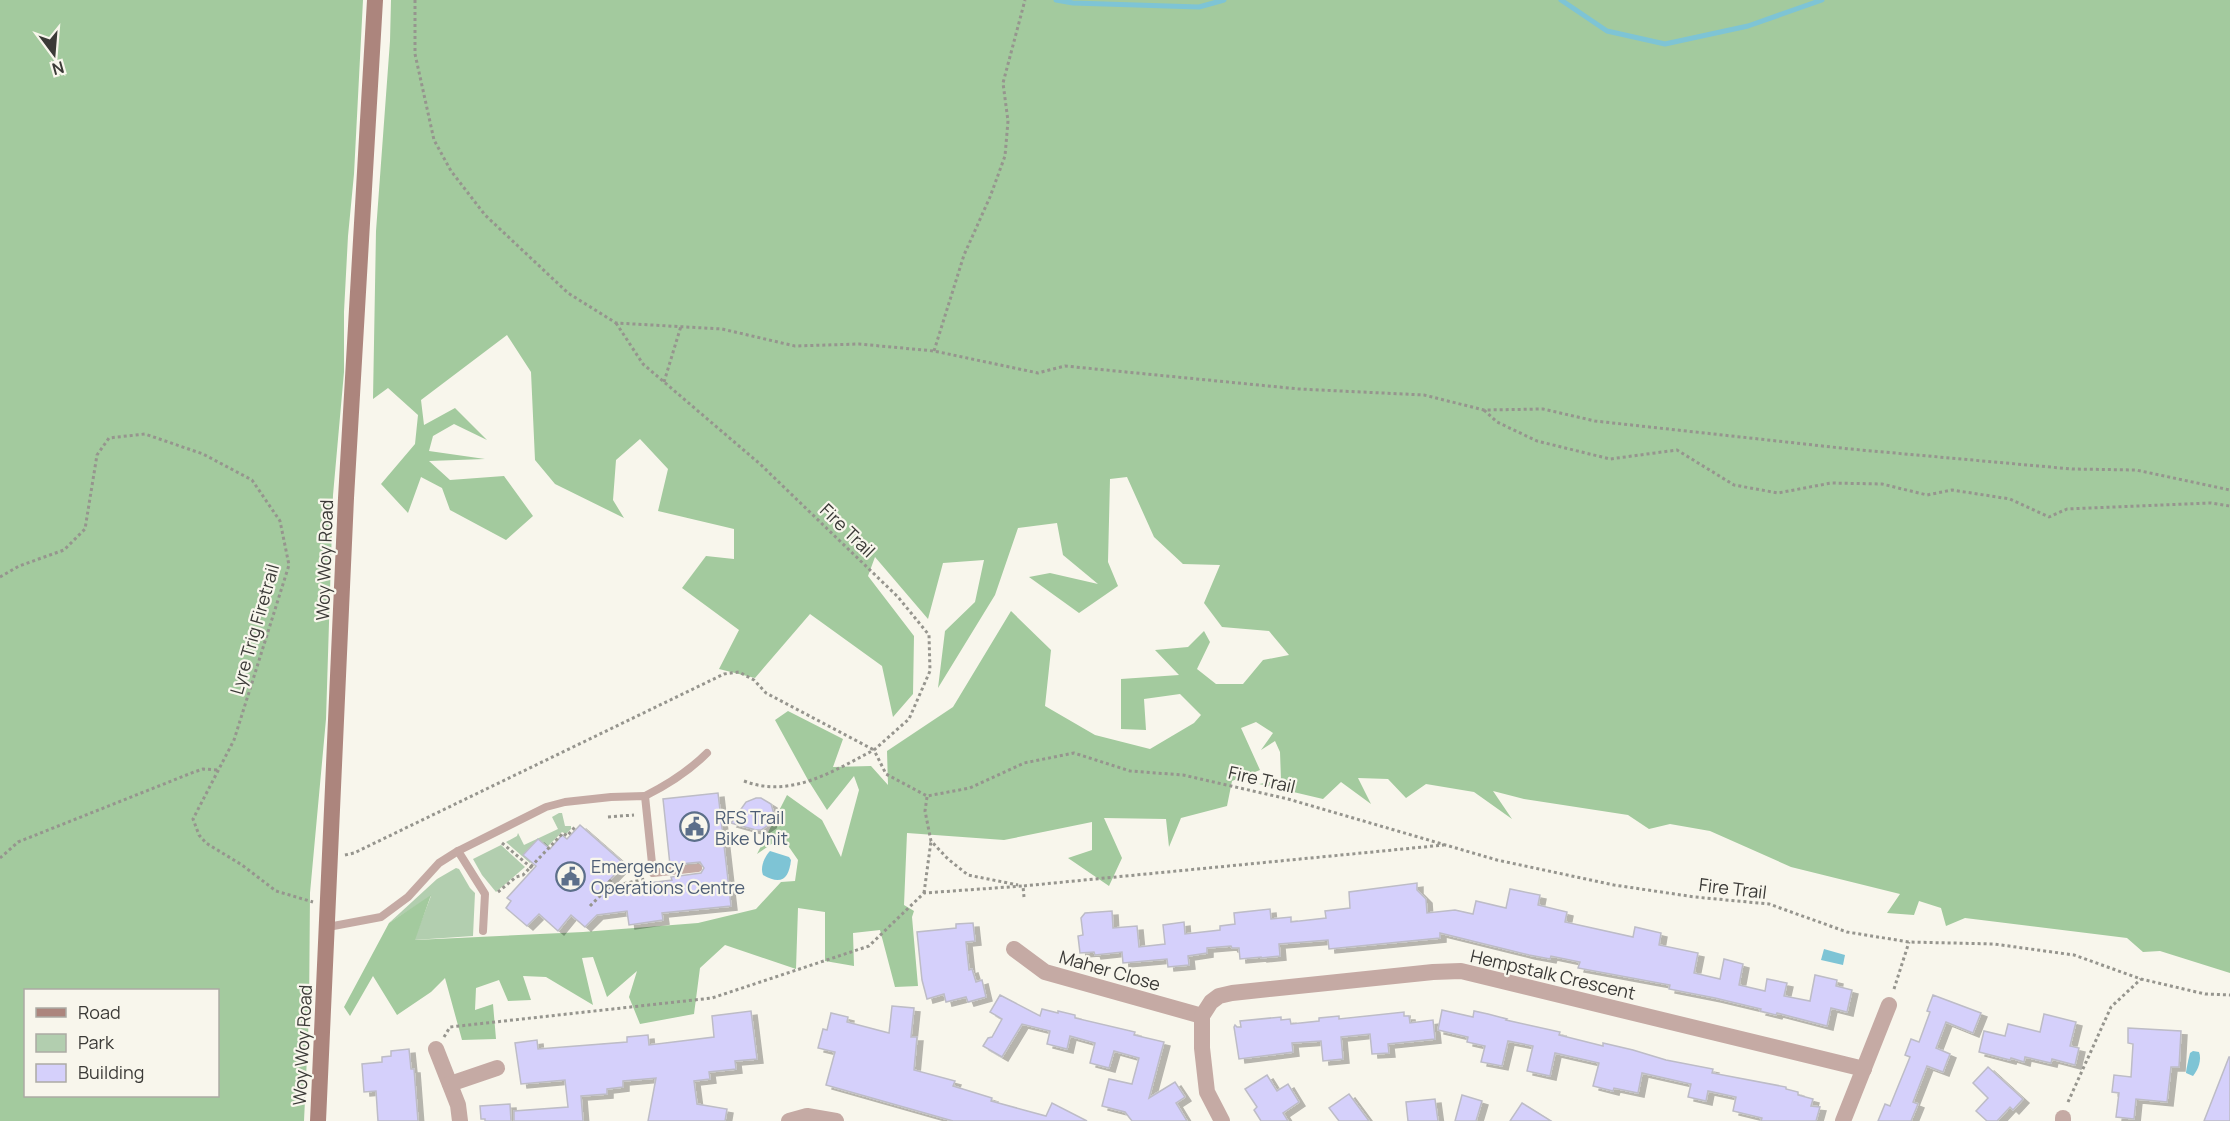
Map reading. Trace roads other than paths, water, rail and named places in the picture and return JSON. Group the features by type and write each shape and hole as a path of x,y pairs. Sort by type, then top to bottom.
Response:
{"main road":[{"name":"Woy Woy Road","path":"318,1121 347,486 375,0"}],"street":[{"name":"Maher Close","path":"1014,949 1045,972 1202,1016"},
{"name":"Hempstalk Crescent","path":"1202,1016 1211,1002 1220,996 1232,993 1461,971 1864,1070"},
{"path":"1843,1121 1889,1005"},
{"path":"1202,1016 1202,1048 1207,1092 1222,1121"},
{"path":"436,1049 458,1105 460,1121"},
{"path":"450,1083 497,1068"},
{"path":"789,1121 807,1116 836,1121"}],"lane":[{"path":"328,927 381,917 408,897 438,863 546,807 565,802 645,796 678,778 707,753"},
{"path":"645,796 653,873 698,868"},
{"path":"458,851 485,894 483,930"}],"water":[{"path":"770,851 789,857 791,860 786,876 780,880 763,875 763,863"},
{"path":"1824,949 1845,955 1843,965 1821,960"},
{"path":"2199,1052 2200,1058 2193,1076 2186,1073 2190,1053"}],"waterway":[{"path":"1056,0 1073,3 1199,7 1224,0"},
{"path":"1561,0 1607,31 1665,44 1748,26 1822,0"}],"place":[{"name":"RFS Trail Bike Unit","path":"694,827"},
{"name":"Emergency Operations Centre","path":"570,876"}]}
